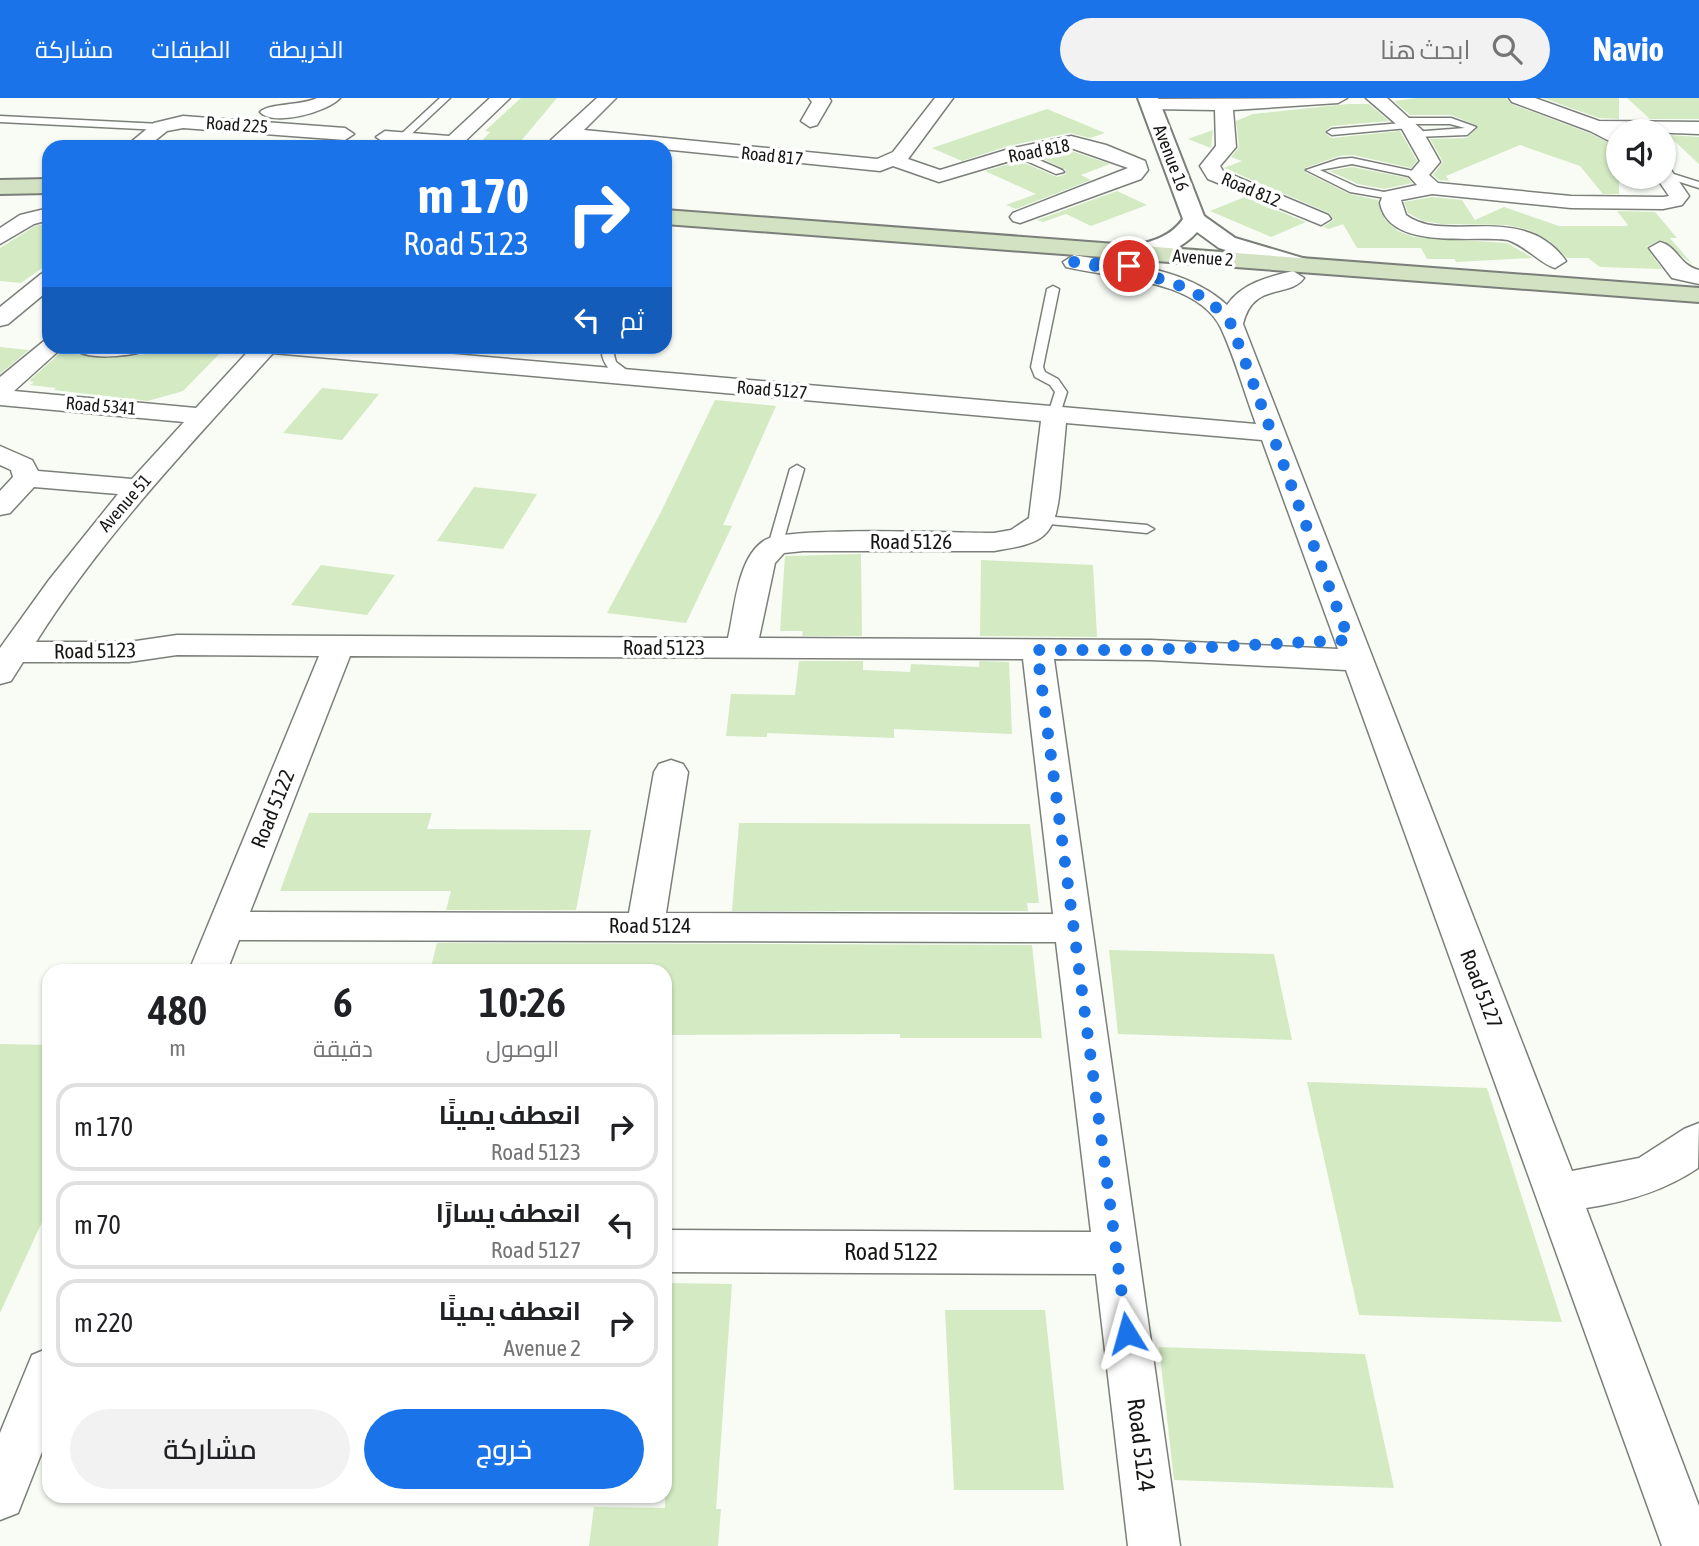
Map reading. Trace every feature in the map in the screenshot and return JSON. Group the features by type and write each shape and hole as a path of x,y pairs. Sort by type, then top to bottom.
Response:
{"main road":[{"path":"0,187 42,186"},
{"path":"0,198 42,198"},
{"name":"Avenue 2","path":"672,218 1127,254 1699,309"},
{"name":"Avenue 2","path":"672,232 1074,262 1295,271 1699,295"}],"street":[{"path":"217,113 306,110 331,98"},
{"path":"455,140 501,98"},
{"path":"563,140 607,98"},
{"path":"810,121 822,101 818,98"},
{"path":"893,160 944,98"},
{"path":"1149,101 1224,106 1338,98"},
{"path":"1375,98 1409,127 1430,162 1425,182"},
{"path":"1518,98 1606,132"},
{"name":"Avenue 16","path":"1149,101 1194,219 1227,243 1295,271"},
{"name":"Road 812","path":"1224,106 1227,147 1210,166 1215,175 1321,219"},
{"path":"144,140 172,117"},
{"name":"Road 225","path":"172,117 196,123 329,138"},
{"path":"1597,127 1699,128"},
{"path":"393,137 418,140"},
{"name":"Road 818","path":"893,160 939,176 1016,153 1071,142 1099,149 1138,165 1138,170 1020,218"},
{"name":"Road 817","path":"672,147 863,166 880,165 893,160"},
{"path":"694,168 710,149"},
{"path":"1555,261 1546,249 1510,234 1422,232 1411,228 1398,221 1390,206 1391,196 1425,182 1571,202 1663,203 1675,201 1679,196 1674,189"},
{"path":"0,237 27,219 42,216"},
{"name":"Avenue 16","path":"1127,254 1175,242 1187,232 1194,219"},
{"path":"1660,248 1681,273 1699,277"},
{"name":"Road 5127","path":"1074,262 1174,283 1211,301 1231,324 1558,1192 1688,1546"},
{"path":"1231,324 1237,304 1295,271"},
{"path":"0,319 42,285"},
{"path":"0,294 27,297"},
{"path":"0,390 28,342"},
{"name":"Avenue 51","path":"12,654 79,557 137,488 261,354"},
{"name":"Road 5127","path":"362,354 1272,433"},
{"name":"Road 5341","path":"0,397 203,416"},
{"path":"1043,520 1054,414"},
{"path":"0,454 23,466 27,478"},
{"path":"27,478 137,488"},
{"path":"0,507 27,478"},
{"name":"Road 5126","path":"775,546 803,542 994,542 1024,536 1043,520"},
{"path":"741,648 761,561 775,546"},
{"name":"Road 5123","path":"12,654 128,652 177,645 1151,650 1208,655 1352,650"},
{"name":"Road 5122","path":"211,964 338,646"},
{"name":"Road 5124","path":"1037,650 1154,1546"},
{"path":"646,926 671,772"},
{"name":"Road 5124","path":"226,926 1073,928"},
{"path":"1558,1192 1626,1184 1683,1157 1699,1142"},
{"name":"Road 5122","path":"672,1251 1116,1254"},
{"path":"0,1495 42,1390"}],"lane":[{"path":"393,137 445,98"},
{"path":"0,119 172,117"},
{"path":"1332,132 1409,127 1451,121 1471,127 1467,132 1409,127"},
{"path":"1016,153 1059,172"},
{"path":"1391,196 1354,190 1311,170 1312,167 1352,161 1425,182"},
{"path":"1676,178 1699,185"},
{"path":"1053,289 1037,366 1039,374 1054,382 1061,392 1054,414"},
{"path":"608,354 610,364 628,377"},
{"path":"775,546 797,469"},
{"path":"1043,520 1147,530"}],"building":[{"path":"521,98 557,98 522,140 483,140 490,132 485,131"},
{"path":"1417,98 1506,98 1511,104 1606,142 1606,189 1619,189 1619,194 1603,194 1580,166 1520,145 1446,176 1449,181 1439,180 1433,175 1443,162 1430,139 1467,138 1478,126 1451,115 1410,115 1394,101"},
{"path":"1543,98 1619,98 1619,119 1599,118"},
{"path":"1627,98 1699,98 1699,119 1650,119"},
{"path":"1369,104 1389,121 1332,126 1325,131 1326,134 1332,138 1400,131 1417,161 1411,168 1353,155 1339,156 1305,168 1305,172 1349,194 1378,200 1385,220 1398,231 1414,237 1507,243 1533,258 1456,262 1454,259 1427,259 1421,248 1357,248 1343,224 1329,229 1323,227 1334,220 1329,213 1224,168 1242,161 1231,157 1239,147 1236,121 1253,114"},
{"path":"1047,109 1105,133 1090,138 1070,133 1008,146 962,161 932,148"},
{"path":"1213,130 1211,148 1188,139"},
{"path":"1676,136 1699,137 1699,164 1676,142"},
{"path":"1071,151 1110,164 1081,175 1091,180 1016,209 1006,205 1036,194 985,171 1020,161 1057,177 1066,174 1066,170 1039,157"},
{"path":"1352,167 1408,178 1412,183 1384,189 1358,184 1329,171"},
{"path":"1117,191 1147,205 1091,226 1066,214 1043,222 1037,220"},
{"path":"1245,197 1306,222 1271,237 1210,211"},
{"path":"1432,197 1462,200 1475,220 1504,207 1559,226 1626,226 1628,225 1617,211 1655,212 1677,238 1670,238 1693,265 1661,240 1646,247 1662,269 1600,267 1588,258 1567,258 1550,241 1529,230 1507,225 1442,224 1423,221 1408,213 1404,202"},
{"path":"42,224 42,268 21,283 0,281 0,248 35,226"},
{"path":"0,347 29,350 0,374"},
{"path":"59,354 118,358 146,354 219,354 183,391 148,401 30,385 34,382 29,381"},
{"path":"322,388 379,394 342,440 283,433"},
{"path":"715,400 776,406 723,525 732,526 686,623 607,613 661,512"},
{"path":"474,487 537,494 503,549 437,541"},
{"path":"861,554 862,636 802,636 803,631 780,631 785,556"},
{"path":"981,560 1093,565 1097,637 980,636"},
{"path":"321,565 395,575 367,615 291,605"},
{"path":"799,661 863,661 863,670 910,672 911,664 979,667 979,661 1009,662 1012,734 894,729 894,738 767,733 767,737 726,736 731,694 795,695"},
{"path":"309,813 432,813 427,829 591,830 576,910 446,910 451,891 280,891"},
{"path":"739,823 1030,824 1039,903 1027,903 1028,911 732,911"},
{"path":"437,943 1032,945 1042,1038 900,1038 900,1034 672,1035 672,964 432,964"},
{"path":"1109,950 1274,954 1292,1040 1118,1034"},
{"path":"0,1044 42,1045 42,1222 0,1313"},
{"path":"1307,1082 1487,1088 1562,1322 1359,1315"},
{"path":"672,1283 732,1284 716,1509 721,1509 718,1546 589,1546 594,1507 665,1508 665,1503 672,1503"},
{"path":"945,1310 1045,1310 1064,1490 954,1490"},
{"path":"1159,1347 1365,1354 1394,1488 1174,1480"}],"route":[{"path":"1127,1333 1037,650 1151,650 1349,640 1231,324 1211,301 1195,291 1152,277 1074,262 1129,266"}]}
